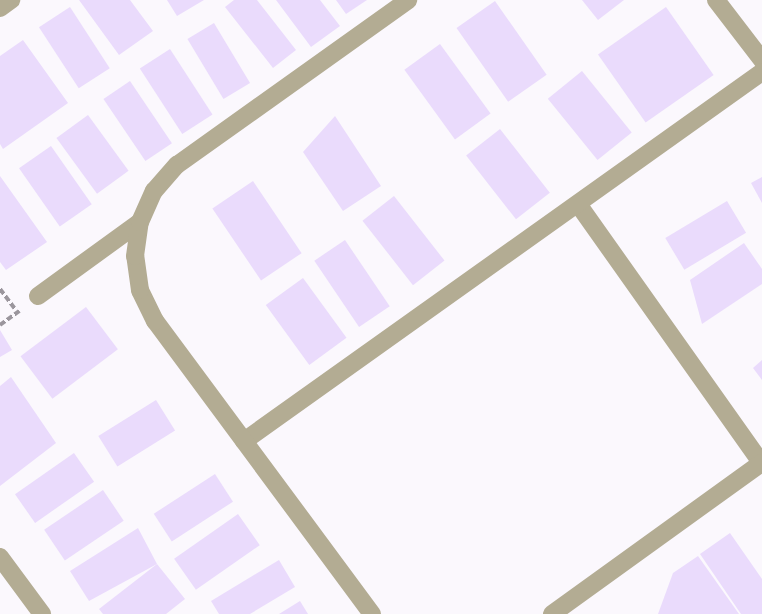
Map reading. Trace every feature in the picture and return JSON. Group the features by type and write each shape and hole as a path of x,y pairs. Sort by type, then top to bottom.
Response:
{"street":[{"path":"0,8 11,0"},
{"path":"372,614 155,321 140,291 135,256 140,222 154,191 177,165 408,0"},
{"path":"716,0 762,60"},
{"path":"244,441 762,72"},
{"path":"552,614 761,464 578,204"},
{"path":"38,296 140,222"},
{"path":"0,557 42,614"}],"path":[{"path":"0,289 17,312"}],"building":[{"path":"79,0 130,0 153,31 119,55"},
{"path":"167,0 204,0 177,16"},
{"path":"234,0 257,0 296,50 273,68 225,7"},
{"path":"276,0 320,0 340,26 311,47"},
{"path":"336,0 367,0 346,14"},
{"path":"582,0 624,0 598,20"},
{"path":"495,1 547,75 508,102 456,28"},
{"path":"70,7 110,68 79,88 39,27"},
{"path":"666,7 714,75 646,123 598,55"},
{"path":"214,23 250,83 223,99 187,39"},
{"path":"23,40 68,103 3,149 0,144 0,56"},
{"path":"440,44 491,114 455,139 404,70"},
{"path":"170,49 212,114 182,134 140,69"},
{"path":"582,71 632,132 598,160 548,99"},
{"path":"130,81 172,143 145,161 103,99"},
{"path":"88,115 129,171 97,194 56,138"},
{"path":"335,116 381,186 343,211 303,152"},
{"path":"500,129 550,193 516,219 466,155"},
{"path":"51,146 92,204 60,227 19,168"},
{"path":"0,176 47,242 6,270 0,262"},
{"path":"762,177 762,203 751,183"},
{"path":"253,181 302,253 261,281 212,208"},
{"path":"394,196 444,261 413,285 362,221"},
{"path":"727,201 746,233 684,270 665,238"},
{"path":"345,240 390,306 359,327 314,261"},
{"path":"744,243 762,269 762,284 702,324 690,280"},
{"path":"303,278 346,338 309,365 266,305"},
{"path":"86,307 118,349 52,399 21,356"},
{"path":"0,330 12,350 0,357"},
{"path":"762,360 762,380 753,368"},
{"path":"11,377 56,443 0,486 0,386"},
{"path":"156,400 175,431 117,467 98,436"},
{"path":"74,453 94,482 35,523 15,494"},
{"path":"215,474 233,502 172,541 154,514"},
{"path":"103,490 124,521 65,560 44,530"},
{"path":"238,514 260,545 196,590 174,559"},
{"path":"138,528 157,564 89,601 70,571"},
{"path":"730,533 762,579 762,614 741,614 700,554"},
{"path":"698,556 739,614 658,614 673,573"},
{"path":"279,560 295,587 250,614 219,614 211,601"},
{"path":"157,564 185,599 166,614 103,614 99,609"},
{"path":"300,601 308,614 279,614"}]}
